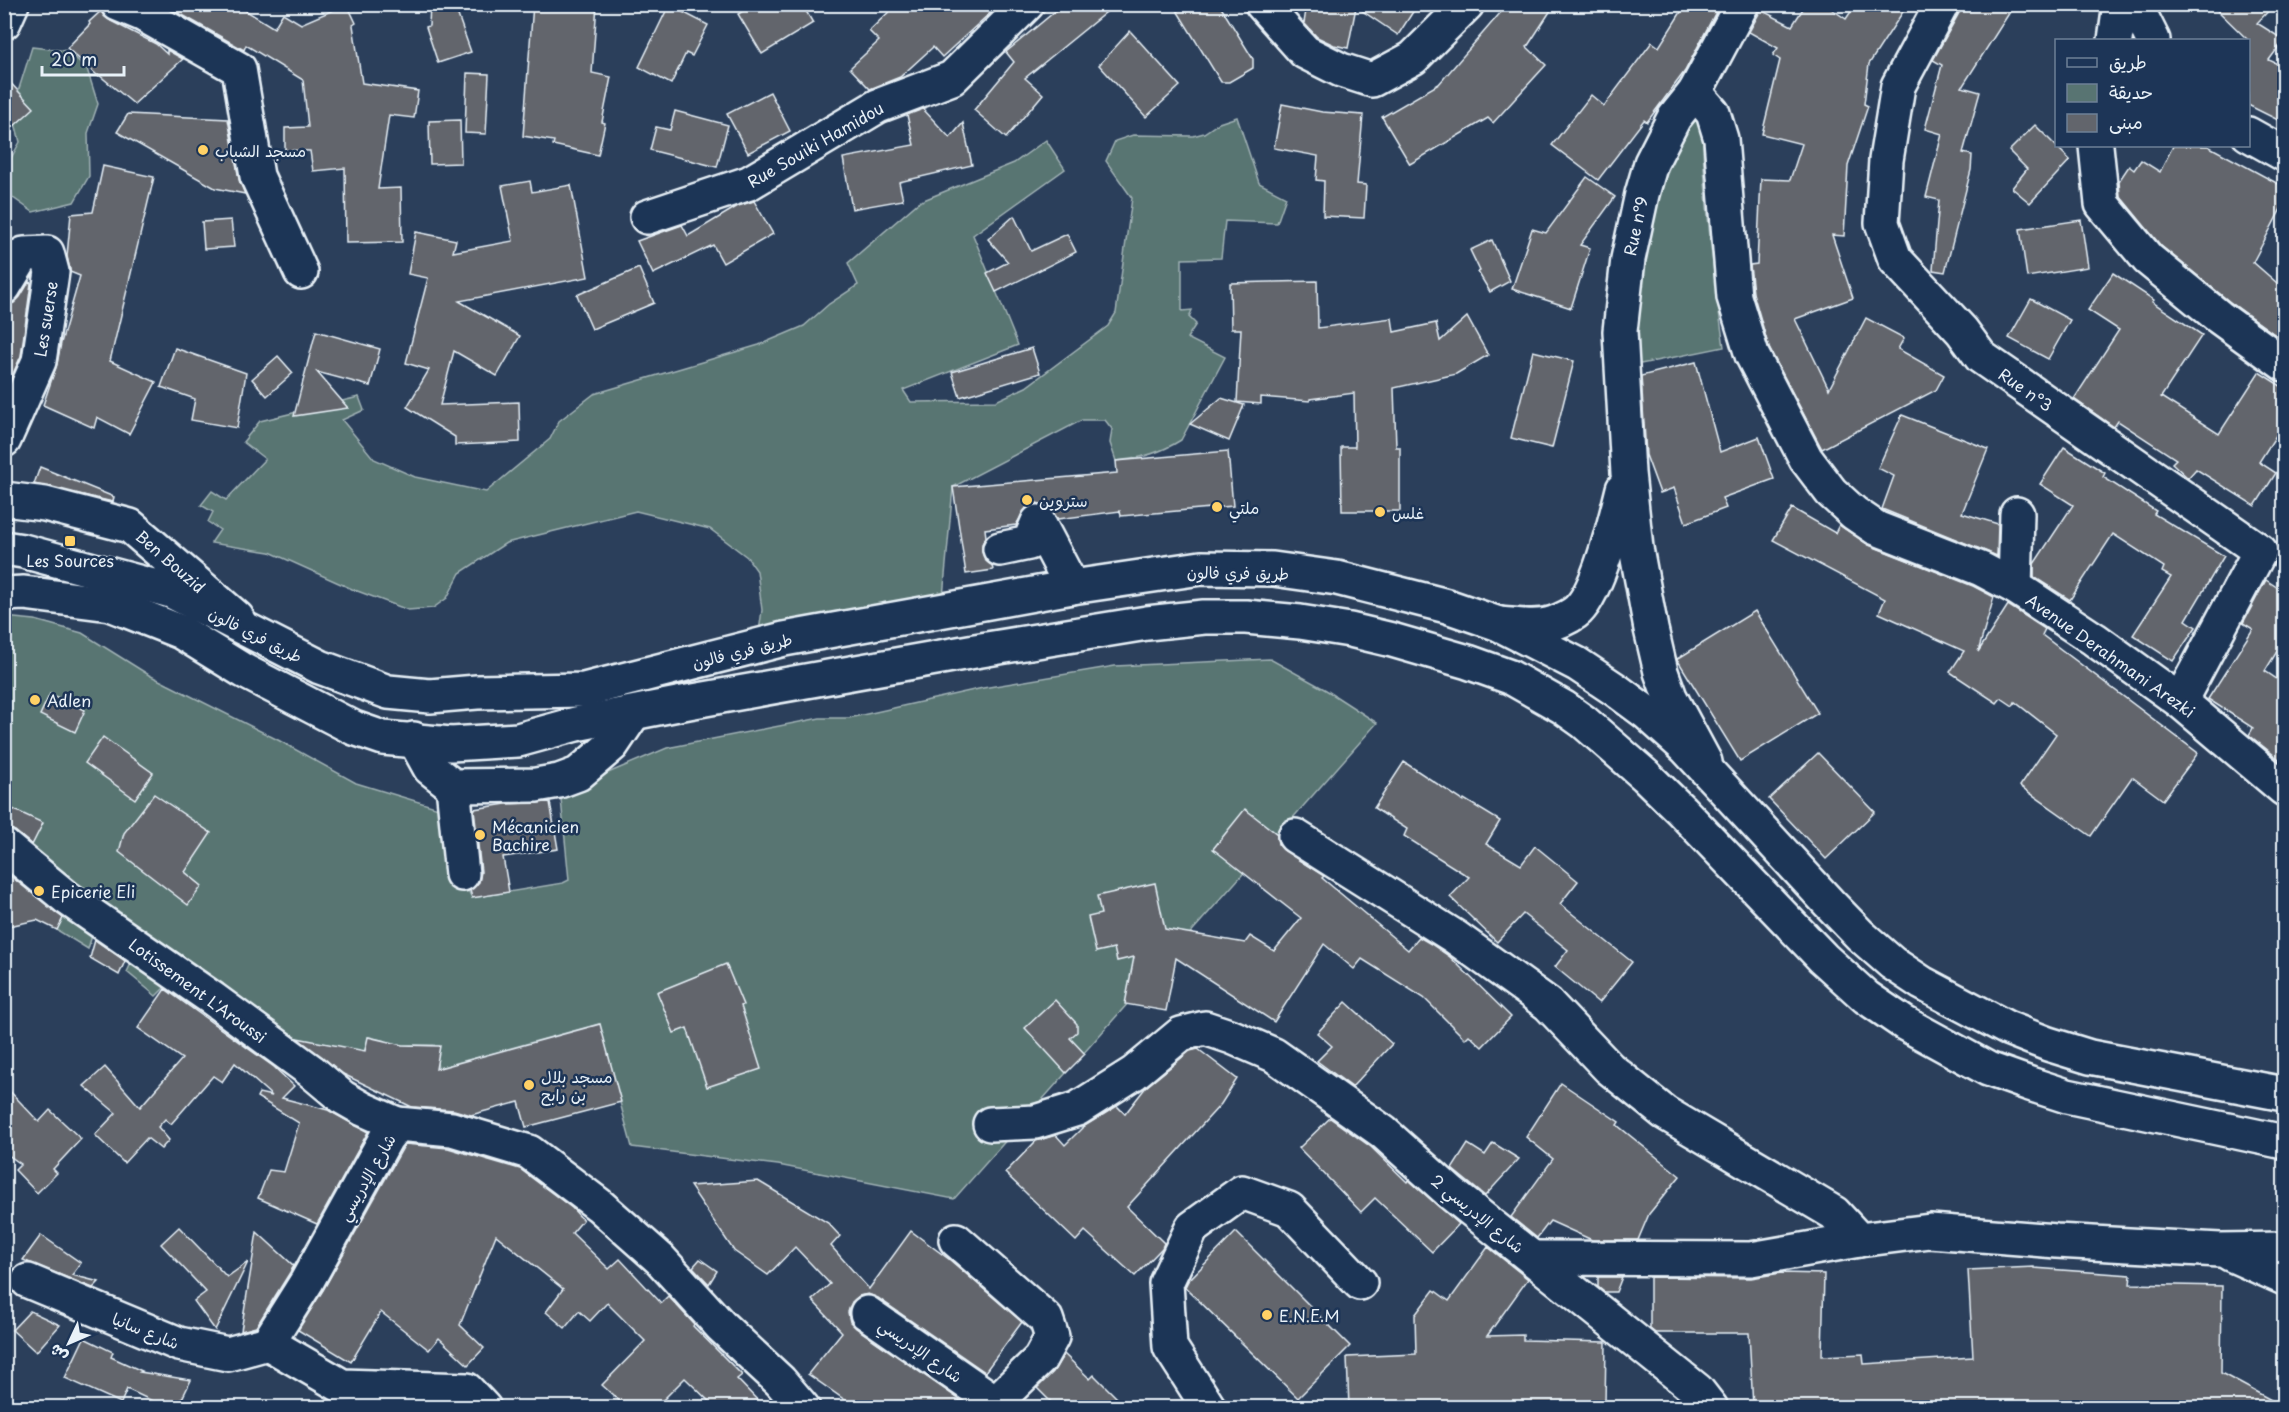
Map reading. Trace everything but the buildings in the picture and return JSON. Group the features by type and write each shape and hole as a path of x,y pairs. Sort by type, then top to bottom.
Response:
{"main road":[{"path":"4,22 12,4"},
{"path":"118,4 142,14 239,69 257,176 301,272"},
{"name":"Rue Souiki Hamidou","path":"647,217 749,183 878,106 952,78 1027,4"},
{"path":"1262,4 1305,52 1341,70 1372,80 1413,58 1467,4"},
{"name":"Rue n°9","path":"1716,780 1670,697 1661,672 1641,579 1628,473 1620,331 1628,259 1651,162 1674,118 1695,92 1742,4"},
{"name":"Rue n°3","path":"1942,4 1898,86 1886,160 1882,223 1888,241 1895,259 1962,331 1981,357 2260,551 2180,701"},
{"path":"2115,39 2120,4"},
{"path":"2135,4 2152,39"},
{"name":"Avenue Derahmani Arezki","path":"1695,92 1713,113 1721,139 1734,297 1752,355 1806,459 1831,492 1854,513 1876,528 1981,569 2015,587 2094,639 2180,701 2284,789"},
{"path":"2250,135 2284,154"},
{"path":"2096,147 2102,204 2148,259 2219,317 2284,364"},
{"name":"Les suerse","path":"4,287 24,254 47,254 52,272 39,361 4,440"},
{"path":"1498,624 1529,626 1552,624 1578,610 1585,601 1603,559 1628,473"},
{"name":"Ben Bouzid","path":"4,499 45,504 130,526 254,633"},
{"path":"2015,587 2018,514"},
{"path":"1000,549 1029,543 1038,522 1072,587"},
{"name":"طريق فري فالون","path":"4,548 24,551 171,591 320,667 388,692 430,696 477,692 584,690 784,639 1072,587 1201,568 1273,569 1349,581 1447,606 1498,624"},
{"path":"4,594 24,593 110,604 181,632 244,671 354,728 383,738 451,744 519,740 576,724 688,702 1147,623 1204,617 1246,617 1300,622 1392,640 1510,677 1563,707 1584,722 1646,776 1832,966 1866,997 1912,1028 1988,1069 2030,1084 2067,1095 2284,1142"},
{"path":"1498,624 1577,664 1647,713 1716,780 1860,934 1892,963 1922,984 2007,1028 2090,1057 2284,1094"},
{"path":"414,739 430,768 453,786 536,785 559,781 578,774 612,745 633,714"},
{"path":"453,786 462,874"},
{"path":"1295,836 1455,937 1529,990 1548,1004 1609,1068 1665,1113 1834,1213 1859,1240"},
{"name":"Lotissement L'Aroussi","path":"4,846 67,898 213,999 311,1071 342,1097 358,1107 397,1124"},
{"name":"شارع الإدريسي 2","path":"990,1124 1035,1122 1077,1109 1134,1073 1181,1034 1205,1028 1232,1037 1274,1055 1383,1132 1452,1194 1697,1390 1711,1407"},
{"name":"شارع الإدريسي","path":"268,1343 307,1281 386,1138 397,1124 452,1129 529,1152 599,1205 660,1259 722,1326 780,1381 803,1407"},
{"path":"1209,1407 1170,1347 1166,1283 1192,1227 1242,1192 1289,1209 1359,1282"},
{"path":"1533,1258 1751,1259 1859,1240 1930,1231 2220,1250 2284,1250"},
{"path":"956,1240 1046,1319 1052,1337 1040,1359 1000,1405"},
{"path":"2220,1250 2284,1278"},
{"name":"شارع سانيا","path":"28,1281 179,1344 228,1354 268,1343"},
{"name":"شارع الإدريسي","path":"867,1313 1000,1405"},
{"path":"268,1343 342,1386 468,1390 484,1407"}],"green space":[{"path":"32,47 68,51 87,69 98,104 88,133 89,176 74,202 33,212 12,197 6,167 20,142 12,111"},
{"path":"1237,117 1259,183 1286,197 1277,223 1225,221 1221,258 1182,259 1182,311 1192,310 1189,317 1196,324 1187,338 1225,357 1181,440 1150,454 1116,461 1110,443 1112,429 1105,420 1082,420 953,487 943,597 759,632 762,610 757,571 747,557 710,529 636,511 506,543 460,573 447,598 433,608 408,610 352,589 270,552 211,543 220,530 208,522 213,512 201,505 212,491 226,500 265,459 243,442 260,421 359,397 364,410 342,420 374,459 415,477 486,492 550,439 559,421 594,394 759,345 804,326 829,304 858,285 848,263 919,202 1014,163 1046,140 1065,169 973,235 1018,345 903,390 911,402 996,401 1026,387 1108,326 1116,313 1132,198 1106,161 1115,141 1133,135 1193,136"},
{"path":"1697,118 1702,123 1710,235 1724,347 1621,368 1657,199 1684,121"},
{"path":"4,617 35,620 82,633 149,675 278,740 356,783 442,809 453,862 472,898 563,883 569,880 561,799 608,773 667,748 820,718 849,718 983,688 1115,666 1270,659 1326,690 1377,723 954,1199 778,1165 632,1147 599,1024 438,1068 434,1045 402,1045 369,1037 357,1072 311,1071 5,846"},
{"path":"67,907 95,925 88,949 57,930"},
{"path":"135,955 171,981 156,996 127,972"}],"place":[{"name":"مسجد الشباب","path":"203,150"},
{"name":"ستروين","path":"1027,500"},
{"name":"ملتي","path":"1217,507"},
{"name":"غلس","path":"1380,512"},
{"name":"Les Sources","path":"70,541"},
{"name":"Adlen","path":"35,700"},
{"name":"Mécanicien Bachire","path":"480,835"},
{"name":"Epicerie Eli","path":"39,891"},
{"name":"مسجد بلال بن رابح","path":"529,1085"},
{"name":"E.N.E.M","path":"1267,1315"}]}
